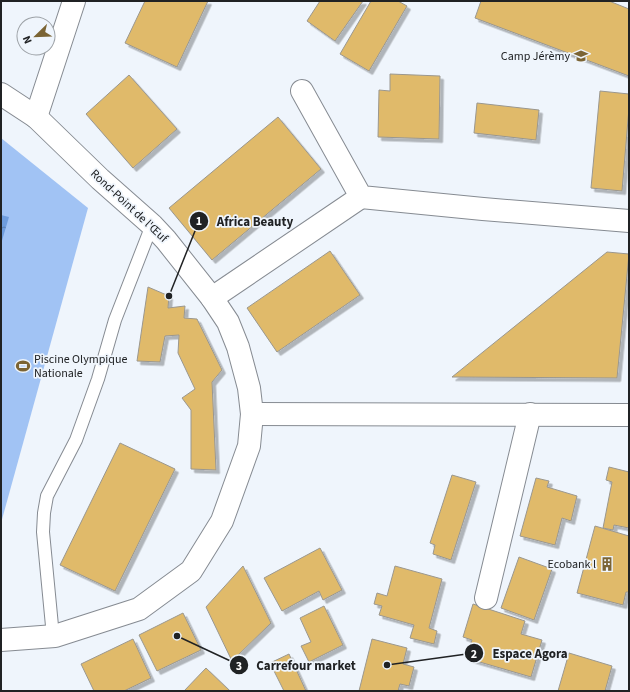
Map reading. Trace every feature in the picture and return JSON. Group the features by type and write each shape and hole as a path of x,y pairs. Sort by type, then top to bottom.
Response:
{"street":[{"path":"36,117 74,1"},
{"path":"302,92 361,197"},
{"name":"Rond-Point de l'Œuf","path":"1,94 36,117 100,179 152,225 166,240 212,298 228,322 238,347 249,388 252,414 249,446 222,521 191,571 139,609 55,636 1,640"},
{"path":"212,298 361,197 629,221"},
{"path":"252,414 629,415"},
{"path":"486,598 530,414"}],"lane":[{"path":"55,636 52,626 42,532 47,496 76,440 98,379 115,320 152,225"}],"shaded area":[{"name":"Piscine Olympique Nationale","path":"1,138 88,208 1,523"}],"water":[{"path":"1,215 9,217 1,244"}],"building":[{"path":"145,1 208,1 177,67 125,43"},
{"path":"320,1 363,1 335,41 307,21"},
{"path":"371,1 398,1 407,6 369,71 340,54"},
{"name":"Camp Jérèmy","path":"481,1 609,1 629,9 629,76 475,18"},
{"path":"390,74 440,76 439,139 378,137 379,90 390,91"},
{"path":"129,75 177,129 133,168 86,114"},
{"path":"600,91 629,94 622,191 591,188"},
{"path":"477,103 539,110 536,140 474,133"},
{"path":"278,117 321,169 212,260 169,208"},
{"path":"330,251 360,295 277,352 247,308"},
{"path":"607,252 629,254 617,378 452,377"},
{"path":"148,287 169,296 168,308 185,306 184,318 197,319 222,370 212,382 216,470 191,469 191,410 182,398 195,389 178,353 179,335 165,336 160,362 137,361"},
{"path":"120,443 175,469 115,591 60,565"},
{"path":"609,467 629,472 629,528 614,525 613,530 603,528 612,482 606,480"},
{"path":"452,475 476,482 451,560 433,554 435,545 430,543"},
{"path":"536,478 549,481 547,487 577,496 571,521 562,518 555,545 520,536"},
{"name":"Ecobank l","path":"595,526 629,536 629,592 626,592 623,605 577,593"},
{"path":"320,548 342,590 323,600 319,591 282,611 264,578"},
{"path":"519,557 552,569 534,620 501,608"},
{"path":"243,566 271,623 232,661 206,607"},
{"path":"395,566 442,579 429,628 437,631 434,644 410,638 414,625 379,615 382,606 374,604 377,593 387,596"},
{"path":"473,604 525,621 521,634 542,640 531,677 466,658 472,640 463,637"},
{"path":"324,606 343,645 309,662 301,646 311,642 300,618"},
{"path":"183,613 201,650 157,671 139,635"},
{"path":"133,639 151,678 124,691 94,691 81,664"},
{"path":"372,639 407,648 403,664 414,667 409,686 400,684 398,691 359,691"},
{"path":"569,653 612,666 605,691 558,691"},
{"path":"289,654 306,691 284,691 270,663"},
{"path":"206,668 230,691 184,691"}],"place":[{"name":"Camp Jérèmy","path":"581,56"},
{"name":"Africa Beauty","path":"169,296"},
{"name":"Piscine Olympique Nationale","path":"23,366"},
{"name":"Ecobank l","path":"607,564"},
{"name":"Carrefour market","path":"177,636"},
{"name":"Espace Agora","path":"387,665"}]}
